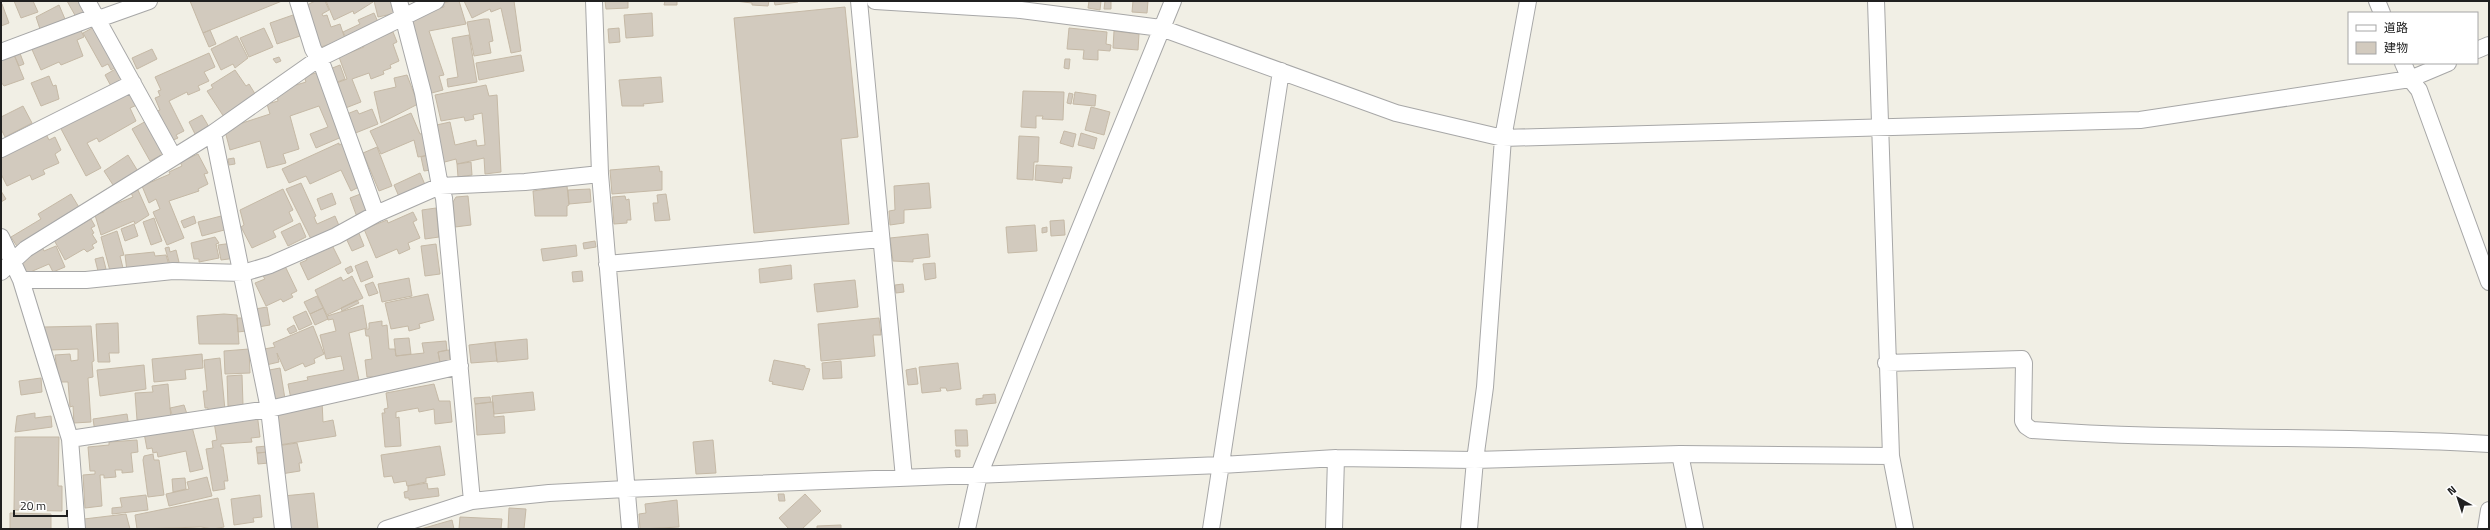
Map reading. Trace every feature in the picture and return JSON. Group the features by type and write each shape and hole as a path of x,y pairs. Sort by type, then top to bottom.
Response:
{"street":[{"path":"87,1 173,156"},
{"path":"1,52 149,1"},
{"path":"298,1 376,214"},
{"path":"399,1 423,93 440,186 444,198 472,501"},
{"path":"1,272 26,249 173,156 213,133 318,59 436,1"},
{"path":"594,1 600,174 630,529"},
{"path":"859,1 904,478"},
{"path":"875,1 1021,10 1161,28 1396,113 1503,138 1879,129 2140,120 2410,80 2446,64"},
{"path":"967,529 979,475 1173,1"},
{"path":"1469,529 1475,460 1485,387 1503,138 1528,1"},
{"path":"1876,1 1886,363 1891,456 1905,529"},
{"path":"2377,1 2382,12"},
{"path":"2478,50 2489,45"},
{"path":"2403,64 2410,80 2419,90 2489,282"},
{"path":"1211,529 1281,71"},
{"path":"1,149 133,83"},
{"path":"213,133 243,273 269,409 283,529"},
{"path":"21,280 86,280 172,271 243,273 270,265 336,236 376,214 440,186 524,182 600,174"},
{"path":"1,237 14,261 21,280 70,438 77,529"},
{"path":"607,264 881,239"},
{"path":"1886,363 2022,359 2024,363 2023,420 2026,426 2032,430 2090,434 2395,439 2489,444"},
{"path":"70,438 269,409 460,366"},
{"path":"386,529 472,501 549,493 626,489 1221,465 1336,458 1475,460 1680,454 1891,456"},
{"path":"1680,454 1695,529"},
{"path":"1334,529 1336,458"},
{"path":"2486,529 2489,510"}],"building":[{"path":"14,1 33,1 38,12 21,18"},
{"path":"67,1 81,1 87,10 76,17"},
{"path":"190,1 282,1 203,33"},
{"path":"315,1 325,1 329,10 322,14 323,16 327,15 331,27 340,24 345,39 318,48 305,6"},
{"path":"326,1 373,2 354,14 353,11 334,20"},
{"path":"374,1 394,1 397,13 378,17"},
{"path":"459,1 466,24 429,31 444,75 439,76 443,90 428,94 410,19 415,14 444,7 443,3"},
{"path":"464,1 514,1 521,51 511,53 501,8 491,12 490,9 472,18"},
{"path":"605,1 628,1 628,8 606,9"},
{"path":"665,1 677,1 677,5 664,5"},
{"path":"735,1 769,1 768,6 752,5 752,3"},
{"path":"774,1 798,1 798,2 775,5"},
{"path":"1089,1 1101,1 1100,10 1088,8"},
{"path":"1105,1 1111,1 1111,9 1104,9"},
{"path":"1133,1 1148,1 1147,13 1132,12"},
{"path":"2,4 9,23 1,26 1,5"},
{"path":"59,5 65,19 40,29 36,17"},
{"path":"845,7 858,137 841,139 849,224 754,233 734,18"},
{"path":"374,13 378,22 346,38 343,32 360,24 358,20"},
{"path":"652,13 653,36 626,38 624,15"},
{"path":"293,15 300,36 277,44 270,23"},
{"path":"489,19 493,41 489,42 491,53 474,56 467,22"},
{"path":"79,26 84,37 77,40 83,56 61,65 59,62 41,70 30,45"},
{"path":"96,26 117,66 111,70 108,64 102,67 83,33"},
{"path":"264,28 273,47 249,57 240,38"},
{"path":"619,28 620,42 609,43 608,29"},
{"path":"1069,28 1107,32 1106,44 1111,45 1110,51 1098,50 1098,60 1083,59 1084,50 1067,49"},
{"path":"210,30 216,44 209,47 203,33"},
{"path":"1114,31 1139,34 1138,50 1113,48"},
{"path":"393,32 397,42 393,44 399,61 390,65 391,68 383,71 384,74 371,79 369,73 352,79 361,102 343,109 334,84 347,79 339,57 364,47 362,44"},
{"path":"469,35 477,82 448,87 447,79 458,77 452,38"},
{"path":"237,36 248,58 235,68 233,64 221,70 211,49"},
{"path":"18,48 24,64 19,66 12,50"},
{"path":"152,49 157,59 137,69 132,58"},
{"path":"12,50 24,79 4,86 1,82 1,55"},
{"path":"209,53 215,67 204,72 209,81 198,86 200,90 188,95 187,92 169,101 184,131 176,135 178,138 169,142 155,112 160,110 155,98 160,96 158,91 161,90 155,77"},
{"path":"521,55 524,71 479,80 476,63"},
{"path":"279,57 281,61 276,63 273,59"},
{"path":"1065,59 1070,59 1069,69 1064,68"},
{"path":"340,65 345,79 335,83 330,69"},
{"path":"119,67 125,80 112,88 105,75"},
{"path":"235,70 246,86 249,84 257,97 224,117 207,91 213,88 211,85"},
{"path":"320,72 344,136 316,148 310,134 328,127 319,106 290,116 299,149 283,154 286,163 267,168 260,141 230,150 225,131 234,129 233,126 270,114 267,104 278,101 277,95 287,91 286,88 306,82 304,76"},
{"path":"407,75 418,104 381,123 374,92 396,87 394,78"},
{"path":"49,76 53,86 56,85 59,99 41,106 31,83"},
{"path":"661,77 663,102 643,104 644,106 622,106 619,80"},
{"path":"486,85 489,96 497,95 501,172 485,174 484,158 457,164 456,159 441,163 432,126 450,122 455,145 476,140 477,146 485,145 482,113 473,115 474,119 465,121 464,117 441,121 435,95"},
{"path":"129,91 137,105 130,108 136,121 99,142 97,138 87,143 101,168 86,176 60,127"},
{"path":"1023,91 1064,92 1063,120 1042,119 1043,116 1036,116 1036,128 1021,127"},
{"path":"1075,92 1096,95 1095,106 1073,104"},
{"path":"1069,93 1073,94 1071,104 1067,103"},
{"path":"23,106 32,123 5,137 1,129 1,117"},
{"path":"1091,107 1110,112 1104,135 1085,130"},
{"path":"372,109 378,124 353,134 347,114 357,110 359,114"},
{"path":"411,113 420,134 425,133 429,155 418,157 414,140 381,154 370,131"},
{"path":"202,115 209,127 195,134 189,122"},
{"path":"148,120 165,153 150,161 132,129"},
{"path":"1064,131 1076,134 1073,147 1060,143"},
{"path":"1081,133 1097,138 1094,149 1078,145"},
{"path":"46,134 49,140 55,137 61,150 55,154 59,163 43,170 45,174 32,180 30,175 7,186 1,174 1,157"},
{"path":"1019,136 1039,137 1038,162 1034,162 1033,180 1017,179"},
{"path":"346,142 361,186 351,191 341,170 310,184 306,176 289,183 282,169 339,143 339,145"},
{"path":"377,147 392,186 379,191 363,153"},
{"path":"198,154 208,173 204,174 208,184 198,189 199,191 169,201 184,238 167,245 153,212 160,209 156,199 149,203 142,186 170,174 169,172 182,166 180,162"},
{"path":"128,155 139,173 115,188 104,171"},
{"path":"428,155 431,170 424,171 421,157"},
{"path":"234,158 235,164 229,165 228,159"},
{"path":"471,162 472,175 458,177 457,164"},
{"path":"1036,165 1072,167 1070,179 1063,178 1062,183 1035,180"},
{"path":"659,166 660,172 662,171 662,190 612,194 610,170"},
{"path":"420,173 426,187 400,199 394,185"},
{"path":"301,183 316,216 314,217 317,224 335,216 340,228 312,241 286,189"},
{"path":"929,183 931,208 904,210 904,223 890,225 889,211 895,210 894,186"},
{"path":"567,186 569,205 567,206 567,216 535,216 533,191"},
{"path":"283,189 293,210 289,212 293,221 273,231 276,237 252,248 241,227 244,225 240,210"},
{"path":"590,189 591,202 569,204 568,190"},
{"path":"138,190 149,215 135,224 134,221 101,235 95,215 104,212 103,209 133,197 131,193"},
{"path":"1,191 6,199 1,202"},
{"path":"332,193 336,204 321,210 317,199"},
{"path":"363,193 370,212 357,217 350,198"},
{"path":"71,194 80,209 18,248 11,237 41,219 38,214"},
{"path":"666,194 670,220 655,221 653,203 658,203 657,195"},
{"path":"468,196 471,225 455,227 453,202 456,197"},
{"path":"625,196 626,200 629,199 631,220 627,220 627,223 614,224 612,197"},
{"path":"436,208 439,237 425,239 422,210"},
{"path":"413,212 417,220 413,222 420,238 408,243 410,249 399,254 397,249 376,258 364,229 387,220 388,223"},
{"path":"225,215 228,229 202,236 198,222"},
{"path":"194,216 196,223 184,228 181,221"},
{"path":"154,218 162,241 151,245 143,222"},
{"path":"91,219 95,226 91,228 94,233 92,234 97,242 92,245 94,248 87,252 84,249 65,260 54,240"},
{"path":"1064,220 1065,235 1051,236 1050,221"},
{"path":"300,223 306,237 288,246 281,232"},
{"path":"134,224 138,236 125,241 121,229"},
{"path":"1035,225 1037,251 1008,253 1006,227"},
{"path":"1047,227 1047,232 1042,233 1042,228"},
{"path":"117,231 124,255 120,256 123,268 110,271 101,237"},
{"path":"358,231 364,246 352,251 345,236"},
{"path":"928,234 930,257 913,259 913,262 893,261 890,238"},
{"path":"215,237 219,243 216,244 219,258 199,262 199,259 194,259 191,243"},
{"path":"595,241 596,247 584,249 583,243"},
{"path":"233,243 236,258 221,260 218,245"},
{"path":"436,244 440,274 425,276 421,246"},
{"path":"332,245 341,263 308,280 300,263 307,260 305,255"},
{"path":"576,245 577,256 543,261 541,249"},
{"path":"56,246 65,267 53,272 49,264 28,273 24,270 21,263 24,258 42,247 44,251"},
{"path":"169,247 170,252 176,250 179,262 170,265 165,248"},
{"path":"154,252 155,256 166,255 170,268 127,271 125,255"},
{"path":"103,257 106,269 98,271 95,259"},
{"path":"367,261 373,277 361,282 355,266"},
{"path":"935,263 936,278 925,280 923,264"},
{"path":"791,265 792,279 760,283 759,269"},
{"path":"285,266 297,291 291,294 293,297 283,302 281,299 266,306 255,283 265,279 263,276"},
{"path":"351,266 353,271 348,274 345,269"},
{"path":"582,271 583,281 573,282 572,272"},
{"path":"352,276 363,298 327,315 315,290 341,277 343,281"},
{"path":"409,278 412,296 382,302 378,284"},
{"path":"855,280 858,307 817,312 814,284"},
{"path":"373,282 378,293 369,296 365,285"},
{"path":"903,284 904,292 896,293 895,285"},
{"path":"428,294 434,320 419,324 420,328 409,331 408,326 391,329 385,303"},
{"path":"317,296 323,308 310,314 304,302"},
{"path":"357,300 359,303 342,311 341,308"},
{"path":"363,305 367,328 349,333 360,385 291,399 288,384 308,380 307,377 344,370 341,356 326,359 320,335 336,331 333,319 328,320 327,316"},
{"path":"267,307 270,325 258,327 255,309"},
{"path":"323,308 328,319 315,325 310,314"},
{"path":"306,311 312,324 299,330 293,317"},
{"path":"224,314 237,315 239,344 199,344 197,316"},
{"path":"237,318 245,318 246,331 238,332"},
{"path":"879,318 881,335 873,335 875,356 821,361 818,324"},
{"path":"382,321 382,326 387,325 389,349 395,349 396,356 424,353 422,343 446,341 447,350 438,352 441,367 374,382 373,377 367,377 365,360 372,359 369,336 366,336 365,329 369,329 369,323"},
{"path":"118,323 119,353 109,353 110,362 98,362 96,324"},
{"path":"294,325 297,331 290,334 287,329"},
{"path":"91,326 94,361 92,362 93,377 88,378 91,422 74,423 73,406 70,407 68,382 59,382 55,355 70,354 71,361 78,360 78,349 51,350 44,327"},
{"path":"313,326 324,354 314,359 315,363 305,367 303,363 285,371 277,353 279,362 262,366 259,350 275,347 273,343"},
{"path":"409,338 411,354 396,356 394,339"},
{"path":"527,339 528,359 497,362 495,342"},
{"path":"495,342 497,361 471,363 469,345"},
{"path":"249,349 250,373 225,374 224,351"},
{"path":"449,350 450,361 441,368 438,352"},
{"path":"202,354 203,368 185,370 186,379 154,382 152,359"},
{"path":"220,358 225,410 208,411 208,408 205,408 203,391 207,391 204,360"},
{"path":"774,360 805,366 805,368 810,369 803,390 772,384 773,382 769,381"},
{"path":"841,361 842,378 823,379 822,363"},
{"path":"958,363 961,389 947,391 946,388 940,388 941,391 922,393 919,367"},
{"path":"144,365 146,389 100,396 97,370"},
{"path":"280,368 285,399 270,402 264,371"},
{"path":"916,368 918,384 908,385 906,370"},
{"path":"242,375 243,405 228,406 227,376"},
{"path":"41,378 42,392 21,395 19,381"},
{"path":"168,384 171,419 137,420 135,393 153,392 152,386"},
{"path":"434,384 439,401 450,401 452,422 435,424 434,409 419,412 418,408 396,412 396,418 399,417 401,446 385,447 382,413 385,413 384,409 388,408 386,393"},
{"path":"533,392 535,410 494,414 492,396"},
{"path":"995,394 996,403 976,405 976,399 983,398 983,395"},
{"path":"490,397 491,402 475,404 474,398"},
{"path":"322,401 323,422 333,420 336,436 279,445 273,414"},
{"path":"493,402 494,417 504,416 505,433 477,435 475,404"},
{"path":"184,405 187,414 173,418 170,408"},
{"path":"35,413 35,418 51,416 52,427 15,432 17,416"},
{"path":"257,413 260,437 251,438 252,442 221,444 221,447 223,447 228,481 224,481 225,489 213,491 206,449 213,448 212,441 217,440 214,422"},
{"path":"127,414 129,427 95,432 93,419"},
{"path":"191,423 203,469 190,472 186,451 158,457 157,452 153,453 152,448 147,449 144,433"},
{"path":"955,430 967,430 968,446 956,446"},
{"path":"15,437 59,437 58,486 62,486 62,511 14,510"},
{"path":"137,440 138,452 131,453 133,472 122,473 122,470 115,470 116,477 104,478 104,475 100,475 102,506 85,508 83,475 95,474 95,471 90,471 88,447 109,445 109,442"},
{"path":"713,440 716,473 696,474 693,442"},
{"path":"297,443 302,463 299,463 300,471 281,474 276,446"},
{"path":"267,446 268,452 257,453 256,447"},
{"path":"440,446 445,475 426,478 426,482 407,486 406,481 394,483 392,476 384,477 381,455"},
{"path":"955,450 960,450 960,457 956,457"},
{"path":"268,452 269,463 258,464 257,453"},
{"path":"153,454 154,460 159,460 164,495 148,497 143,460 144,456"},
{"path":"207,477 212,496 169,506 166,494 189,489 187,482"},
{"path":"185,478 186,489 173,492 172,479"},
{"path":"427,483 428,489 438,488 439,496 409,500 409,498 405,498 404,492 408,491 408,486"},
{"path":"314,493 318,529 286,529 283,496"},
{"path":"778,494 784,494 785,501 779,501"},
{"path":"805,494 821,511 802,529 789,529 779,518"},
{"path":"146,495 148,510 112,514 112,508 122,507 120,498"},
{"path":"260,495 262,517 253,518 254,522 234,525 231,499"},
{"path":"218,498 224,527 213,529 201,527 137,529 135,515"},
{"path":"677,500 679,527 640,529 639,514 646,513 645,504"},
{"path":"509,508 526,509 524,529 508,529"},
{"path":"10,513 51,514 51,529 10,529"},
{"path":"126,514 130,529 85,529 84,519"},
{"path":"460,517 502,519 501,529 459,529"},
{"path":"452,520 454,529 421,529"},
{"path":"841,525 841,529 817,529 817,526"}]}
